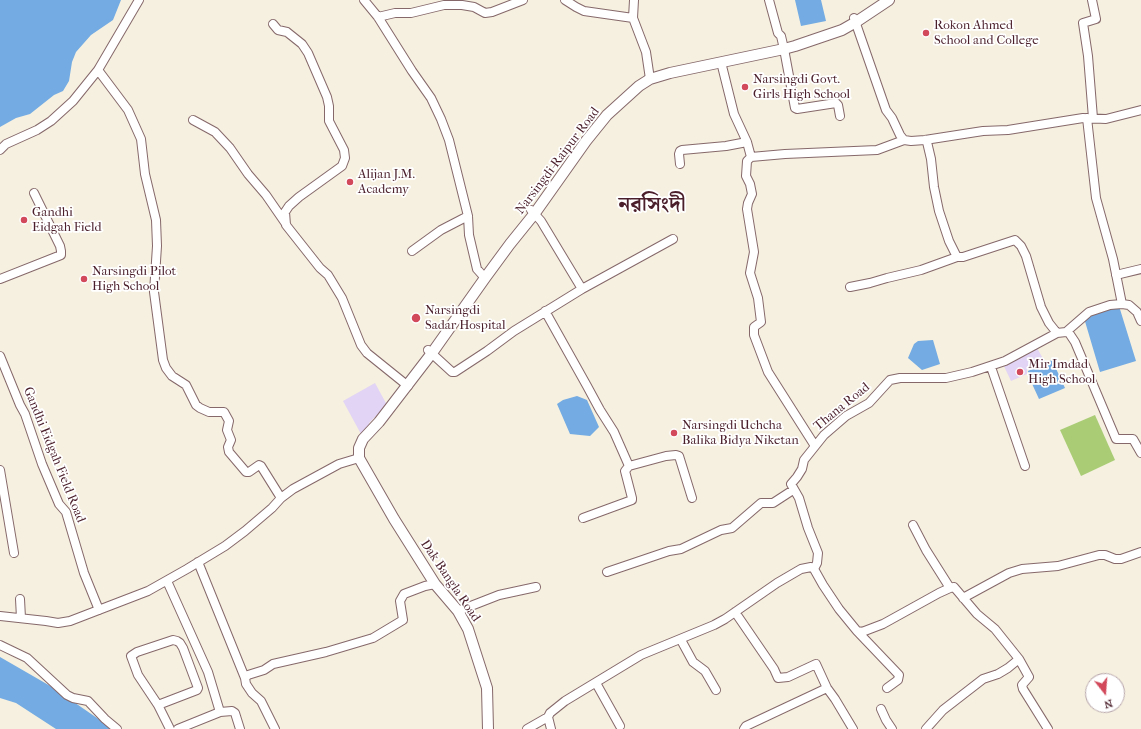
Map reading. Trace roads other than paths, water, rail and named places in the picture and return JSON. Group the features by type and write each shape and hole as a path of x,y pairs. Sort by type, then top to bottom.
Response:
{"main road":[{"name":"Narsingdi-Raipur Road","path":"359,458 359,448 363,439 370,430 376,426 483,276 510,244 607,115 639,86 650,77 669,68 842,30 881,0"},
{"name":"Narsingdi-Raipur Road","path":"855,20 889,0"},
{"name":"Narsingdi-Raipur Road","path":"650,77 721,62 783,43"},
{"name":"Dak Bangla Road","path":"359,458 394,519 435,584 458,611 471,636 487,688 488,729"}],"street":[{"path":"0,150 6,144 37,130 51,121 73,101 98,70 139,0"},
{"path":"364,0 378,17 431,98 441,119 449,140 468,216 469,235 473,256 477,269 483,276"},
{"path":"378,17 395,13 411,13 444,5 462,4 485,12 492,12 523,0"},
{"path":"565,0 584,11 633,18"},
{"path":"634,0 633,18 646,52 650,77"},
{"path":"769,0 778,33 783,43"},
{"path":"774,0 782,31 795,108 836,103 838,105 840,116"},
{"path":"1092,0 1096,19 1084,22 1083,24 1088,56 1090,118 1096,198 1113,260 1122,304 1129,305 1137,312 1141,321"},
{"path":"855,20 886,110 904,140 911,142 982,131 1008,130 1090,118 1106,119 1141,110"},
{"path":"273,24 278,30 287,32 302,44 308,53 327,97 329,106 329,121 344,150 345,158 342,166 298,197 289,206 285,212 286,225"},
{"path":"721,62 734,114 748,142 751,158"},
{"path":"98,70 128,110 141,139 146,174 156,220 154,292 163,360 166,368 172,376 186,385 196,405 209,412 224,412 229,421 227,430 231,440 228,447 229,452 246,472 249,472 259,465 261,466 281,498"},
{"path":"193,120 215,132 230,148 248,174 266,195 286,225 320,268 328,275 342,298 361,345 367,353 405,384"},
{"path":"815,446 768,372 754,335 754,327 761,322 758,298 750,273 754,252 747,209 752,194 746,176 747,161 751,158 785,154 877,150 904,140"},
{"path":"925,140 927,142 931,159 934,187 939,211 949,241 957,257"},
{"path":"680,164 679,154 682,150 726,146 748,142"},
{"path":"0,279 60,255 60,246 34,193"},
{"path":"533,212 541,221 582,289"},
{"path":"412,251 441,230 468,216"},
{"path":"430,352 452,372 455,372 545,311 673,239"},
{"path":"850,287 922,270 957,257 963,258 1012,240 1017,241 1026,256 1043,312 1052,328 1073,337 1116,439 1133,439 1141,454"},
{"path":"1116,275 1141,269"},
{"name":"Thana Road","path":"793,490 791,484 799,475 804,460 815,446 846,416 869,403 890,380 900,378 946,378 991,367 1062,332 1089,312 1110,305 1122,304"},
{"path":"545,311 600,410 614,432 629,466"},
{"name":"Gandhi Eidgah Field Road","path":"0,356 20,406 25,414 42,464 59,504 66,512 84,573 99,610"},
{"path":"991,367 1026,466"},
{"path":"583,518 632,500 625,472 629,466 666,456 678,456 692,498"},
{"path":"0,616 58,623 99,610 148,591 235,539 272,508 281,498 293,490 339,464 359,458"},
{"path":"0,470 14,553"},
{"path":"607,572 681,549 721,530 732,528 761,503 772,503 793,490 799,498 808,528 818,553 817,563 814,569"},
{"path":"913,525 926,550 950,588 954,588 977,614 995,629 1019,659 1028,677 1022,685 1023,689 1048,729"},
{"path":"963,598 1009,573 1022,569 1058,566 1099,555 1105,555 1122,560 1141,552"},
{"path":"198,562 246,678 246,684 252,693 261,701 275,729"},
{"path":"526,729 548,717 553,710 565,701 641,655 681,640 714,625 777,583 801,569 811,567 814,569 833,600 857,631 899,675 898,680 887,688"},
{"path":"167,581 208,672 220,712"},
{"path":"246,678 248,675 264,670 273,664 326,652 373,638 404,620 400,601 404,594 435,584"},
{"path":"458,611 499,595 536,587"},
{"path":"857,631 865,631 883,624 950,588"},
{"path":"20,599 21,618"},
{"path":"735,612 774,669 778,678 788,677 816,664 828,688 853,729"},
{"path":"158,705 197,690 198,688 183,648 177,640 137,652 131,656 142,681 158,705 170,729"},
{"path":"681,640 693,662 705,671 716,690"},
{"path":"0,645 27,658 67,695 88,701 117,729"},
{"path":"926,729 943,710 983,679 998,674 1019,659"},
{"path":"596,683 620,726"},
{"path":"744,729 746,726 828,688"},
{"path":"881,709 892,729"},
{"path":"178,729 200,725 220,712 233,711 240,729"},
{"path":"548,717 551,729"}],"water":[{"path":"0,0 121,0 113,20 91,35 76,52 72,62 69,81 63,91 54,95 30,114 16,118 0,127"},
{"path":"795,0 821,0 826,21 801,26"},
{"path":"1119,306 1136,361 1100,372 1084,318"},
{"path":"933,340 940,364 922,370 908,358 914,344 918,341"},
{"path":"1052,360 1065,388 1039,399 1028,375 1028,371"},
{"path":"577,396 587,400 599,427 590,436 570,434 557,404 563,400"},
{"path":"0,657 52,687 113,729 56,729 16,703 0,698"}],"place":[{"name":"Rokon Ahmed School and College","path":"926,33"},
{"name":"Narsingdi Govt. Girls High School","path":"745,87"},
{"name":"Alijan J.M. Academy","path":"350,182"},
{"name":"Gandhi Eidgah Field","path":"24,220"},
{"name":"Narsingdi Pilot High School","path":"84,279"},
{"name":"Narsingdi Sadar Hospital","path":"416,318"},
{"name":"Mir Imdad High School","path":"1020,372"},
{"name":"Narsingdi Uchcha Balika Bidya Niketan","path":"674,433"}],"district":[{"name":"নরসিংদী","path":"652,206"}]}
